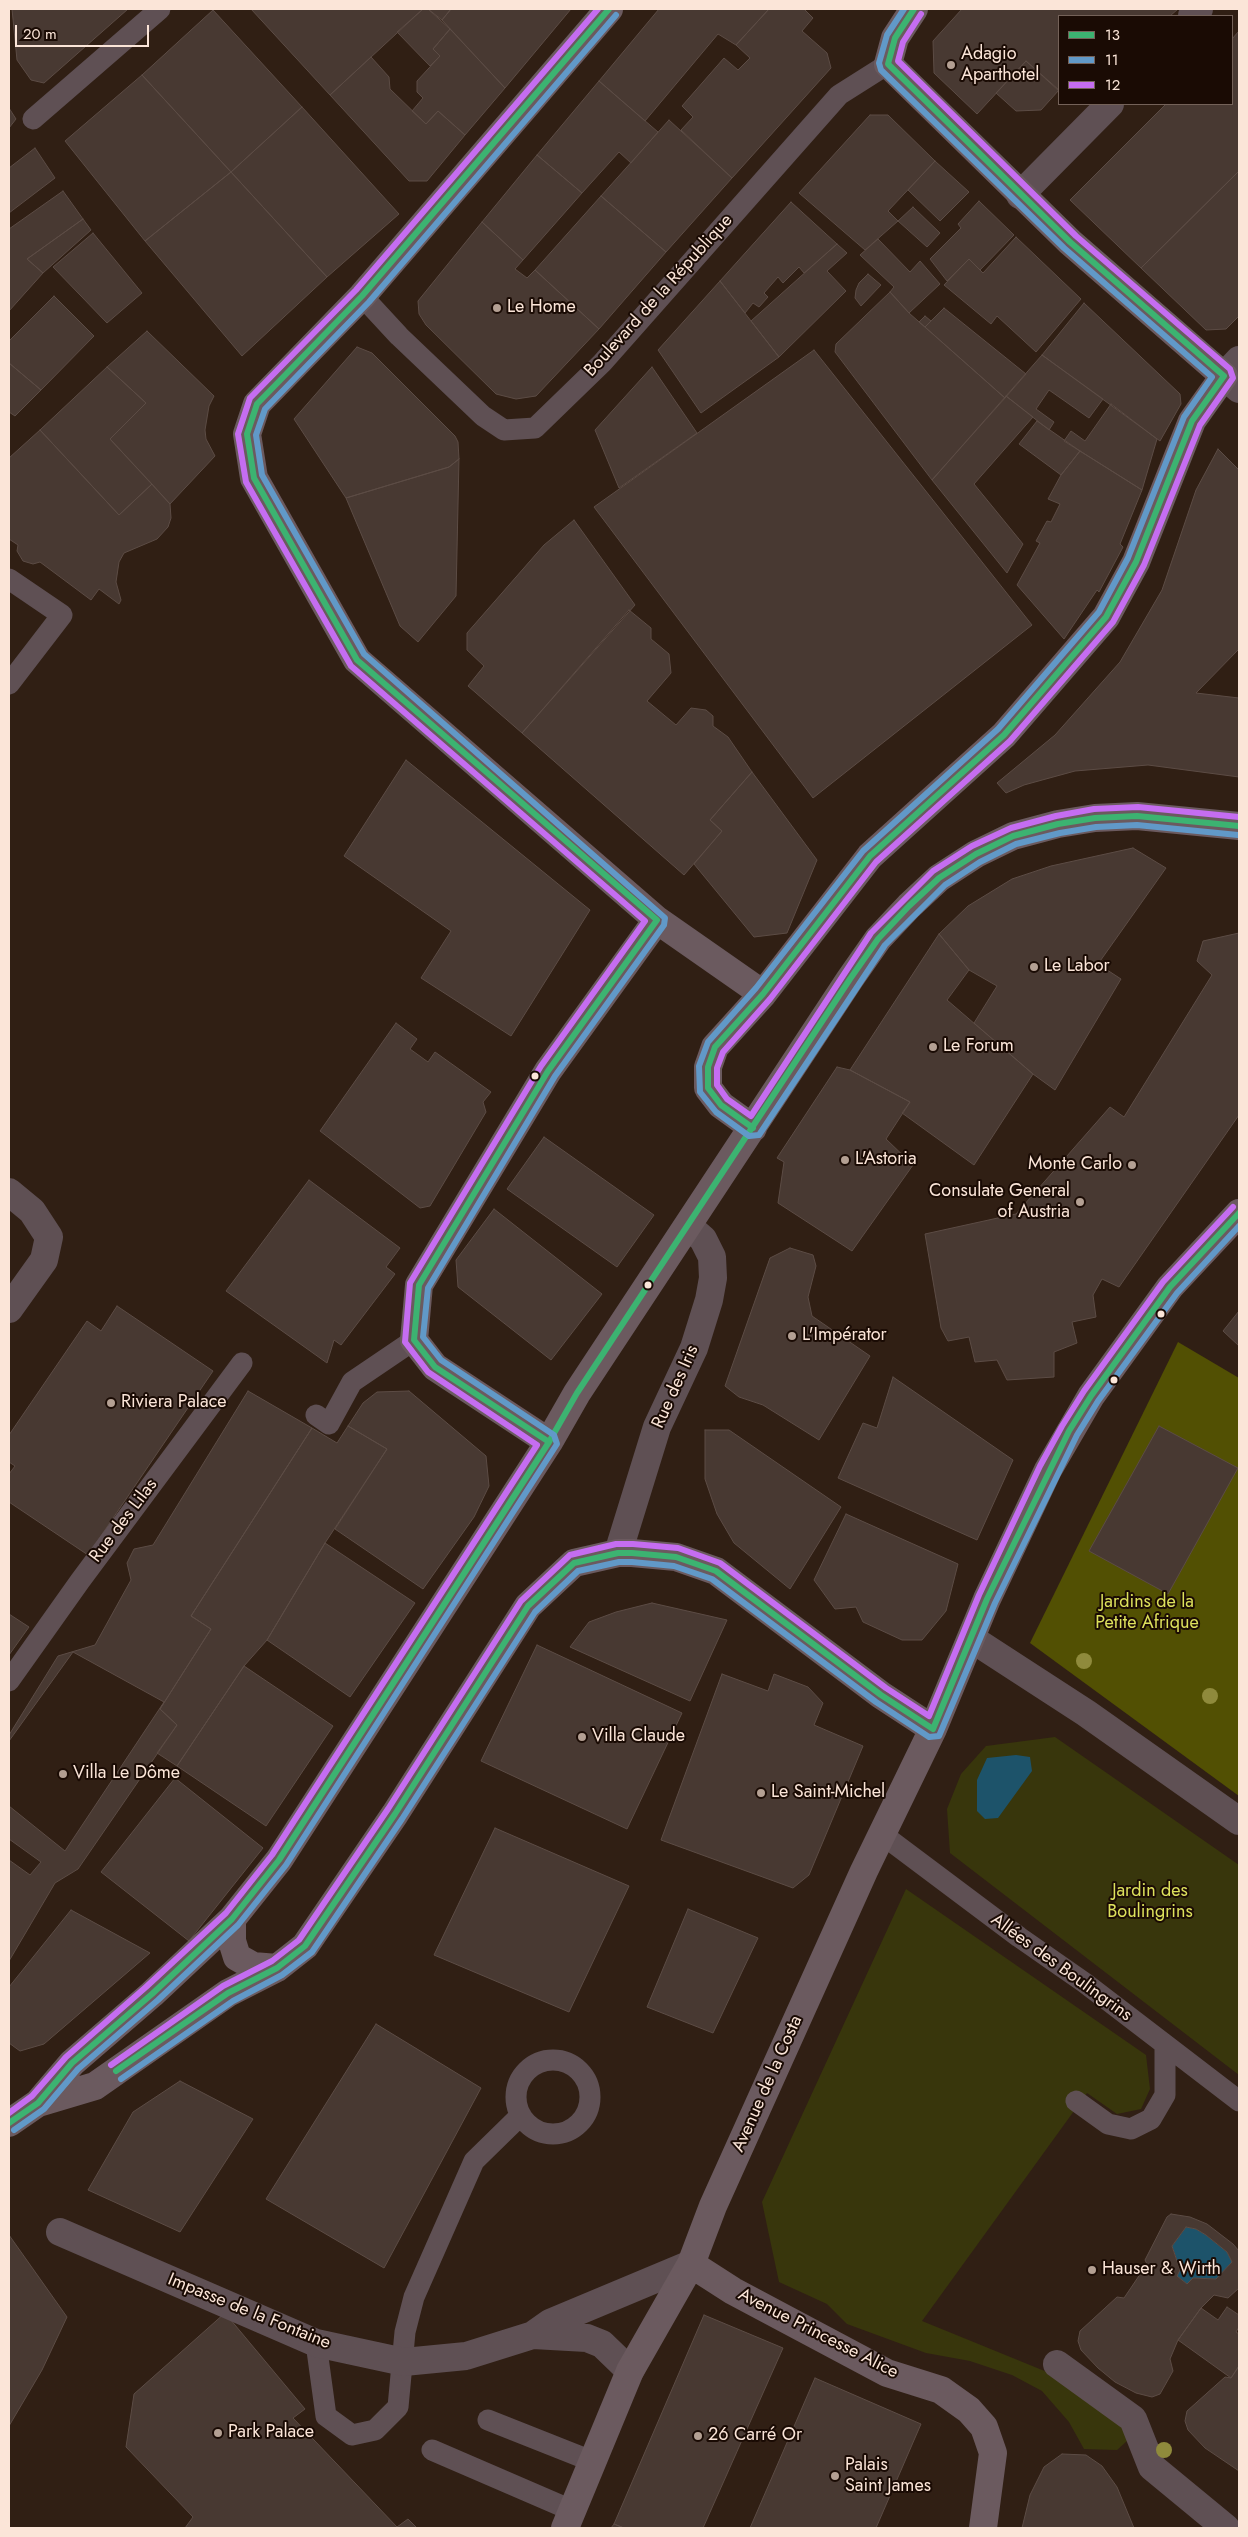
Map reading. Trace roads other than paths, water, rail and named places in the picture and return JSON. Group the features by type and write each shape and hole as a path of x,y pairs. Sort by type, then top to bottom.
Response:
{"main road":[{"path":"609,9 362,296 257,404 247,434 254,478 357,660 657,920 763,994"},
{"path":"753,1128 721,1105 708,1088 708,1067 715,1047 763,994 870,856 1004,735 1106,617 1136,562 1192,422 1234,375 1144,309 1020,196 888,64 895,38 914,9"},
{"path":"9,2123 38,2103 72,2063 152,1994 232,1919 279,1860 549,1442 577,1393 878,939 939,878 976,854 1013,836 1058,824 1095,818 1137,816 1239,826"},
{"path":"549,1442 435,1367 414,1340 419,1285 548,1071 657,920"},
{"name":"Avenue de la Costa","path":"568,2519 594,2462 630,2371 691,2264 729,2170 864,1871 933,1729 988,1599 1048,1470 1091,1396 1170,1287 1239,1213"},
{"path":"38,2103 95,2086 228,1993 277,1968 305,1946 396,1814 528,1606 574,1563 618,1553 676,1557 716,1572 881,1695 933,1729"},
{"path":"232,1919 232,1941 237,1957 253,1966 277,1968"},
{"name":"Avenue Princesse Alice","path":"691,2264 733,2291 887,2372 941,2390 969,2410 984,2427 993,2453 983,2528"}],"street":[{"path":"1020,196 1109,105"},
{"path":"9,1192 32,1211 50,1237 44,1260 9,1309"},
{"name":"Rue des Iris","path":"618,1553 656,1427 694,1348 714,1278 712,1257 703,1239 688,1226"},
{"path":"972,1639 1086,1713 1239,1821"},
{"name":"Impasse de la Fontaine","path":"60,2232 316,2343 404,2362 466,2356 533,2335 550,2323 691,2264"},
{"name":"Impasse de la Fontaine","path":"533,2335 587,2338 602,2344 630,2371"},
{"path":"1057,2364 1133,2419 1152,2467 1226,2528"}],"lane":[{"path":"33,119 160,9"},
{"name":"Boulevard de la République","path":"362,296 399,336 483,416 504,430 535,428 602,363 839,95 888,64"},
{"path":"9,579 62,615 9,684"},
{"path":"316,1415 329,1424 352,1382 414,1340"},
{"name":"Rue des Lilas","path":"9,1681 80,1581 242,1362"},
{"name":"Allées des Boulingrins","path":"883,1834 1019,1937 1085,1983 1239,2101"},
{"path":"1076,2101 1108,2124 1131,2130 1151,2119 1165,2095 1165,2045"},
{"path":"316,2343 326,2416 352,2435 375,2430 398,2407 404,2362 405,2332 414,2297 474,2161 521,2115"},
{"path":"488,2420 594,2462"},
{"path":"432,2450 568,2519"}],"water":[{"path":"1016,1755 1030,1757 1032,1771 998,1818 985,1819 977,1811 977,1780 987,1758"},
{"path":"1186,2227 1196,2229 1206,2235 1227,2252 1232,2262 1216,2279 1193,2278 1187,2284 1177,2276 1180,2269 1172,2246"}],"place":[{"name":"Adagio Aparthotel","path":"951,65"},
{"name":"Le Home","path":"497,308"},
{"name":"Le Labor","path":"1034,967"},
{"name":"Le Forum","path":"933,1047"},
{"name":"L'Astoria","path":"845,1160"},
{"name":"Monte Carlo","path":"1132,1165"},
{"name":"Consulate General of Austria","path":"1080,1202"},
{"name":"L'Impérator","path":"792,1336"},
{"name":"Riviera Palace","path":"111,1403"},
{"name":"Villa Claude","path":"582,1737"},
{"name":"Villa Le Dôme","path":"63,1774"},
{"name":"Le Saint-Michel","path":"761,1793"},
{"name":"Hauser & Wirth","path":"1092,2270"},
{"name":"Park Palace","path":"218,2433"},
{"name":"26 Carré Or","path":"698,2436"},
{"name":"Palais Saint James","path":"835,2476"}],"park label":[{"name":"Jardins de la Petite Afrique","path":"1147,1614"},
{"name":"Jardin des Boulingrins","path":"1150,1902"}]}
